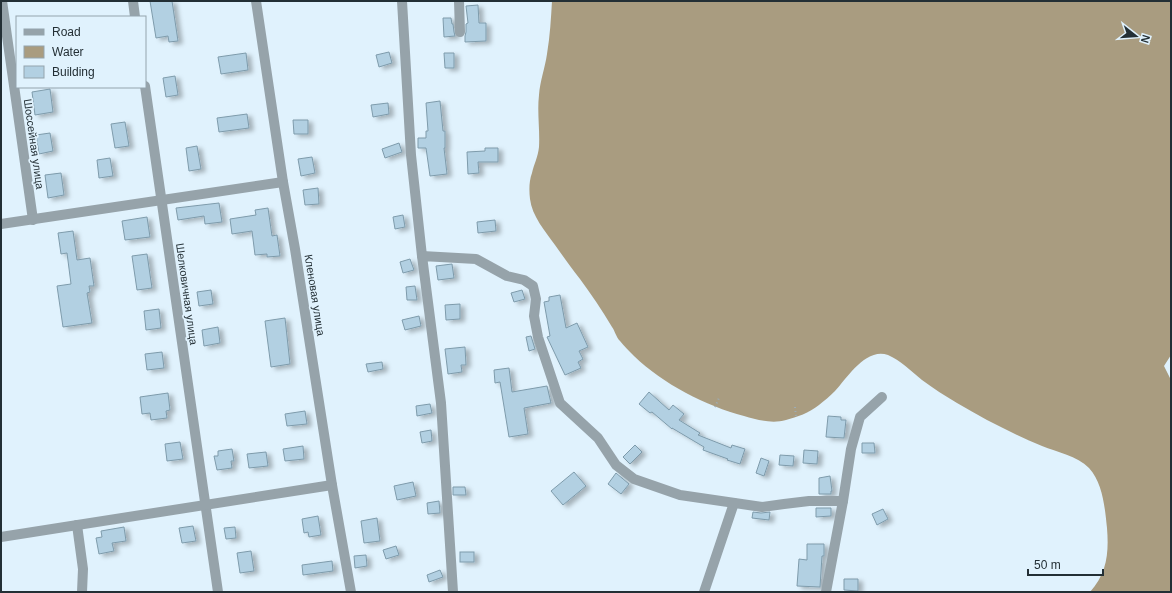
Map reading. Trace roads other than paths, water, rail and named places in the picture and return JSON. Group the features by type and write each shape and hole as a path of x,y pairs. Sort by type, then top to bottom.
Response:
{"street":[{"name":"Шоссейная улица","path":"2,1 33,220"},
{"path":"133,1 135,16"},
{"name":"Кленовая улица","path":"256,1 283,182 297,256 332,485 351,592"},
{"path":"402,1 411,155 422,256 441,403 453,592"},
{"path":"459,1 460,32"},
{"name":"Шелковичная улица","path":"145,88 218,592"},
{"path":"1,224 283,182"},
{"path":"422,256 476,259 507,276 524,280 533,286 536,299 534,316 538,337 560,404 598,438 616,465 634,479 680,495 762,507 809,501 843,501"},
{"path":"826,592 851,449 860,417 882,397"},
{"path":"1,537 332,485"},
{"path":"704,592 734,503"},
{"path":"77,526 83,569 82,592"}],"water":[{"path":"552,1 1171,1 1171,355 1164,366 1171,380 1171,592 1090,592 1100,578 1106,562 1108,537 1102,496 1094,474 1089,468 1073,457 1042,446 967,409 948,398 888,355 872,355 865,359 851,372 833,393 819,405 794,418 776,422 760,420 730,412 700,400 658,376 634,356 619,339 596,302 540,223 531,205 529,189 539,147 539,95 548,47"}]}
